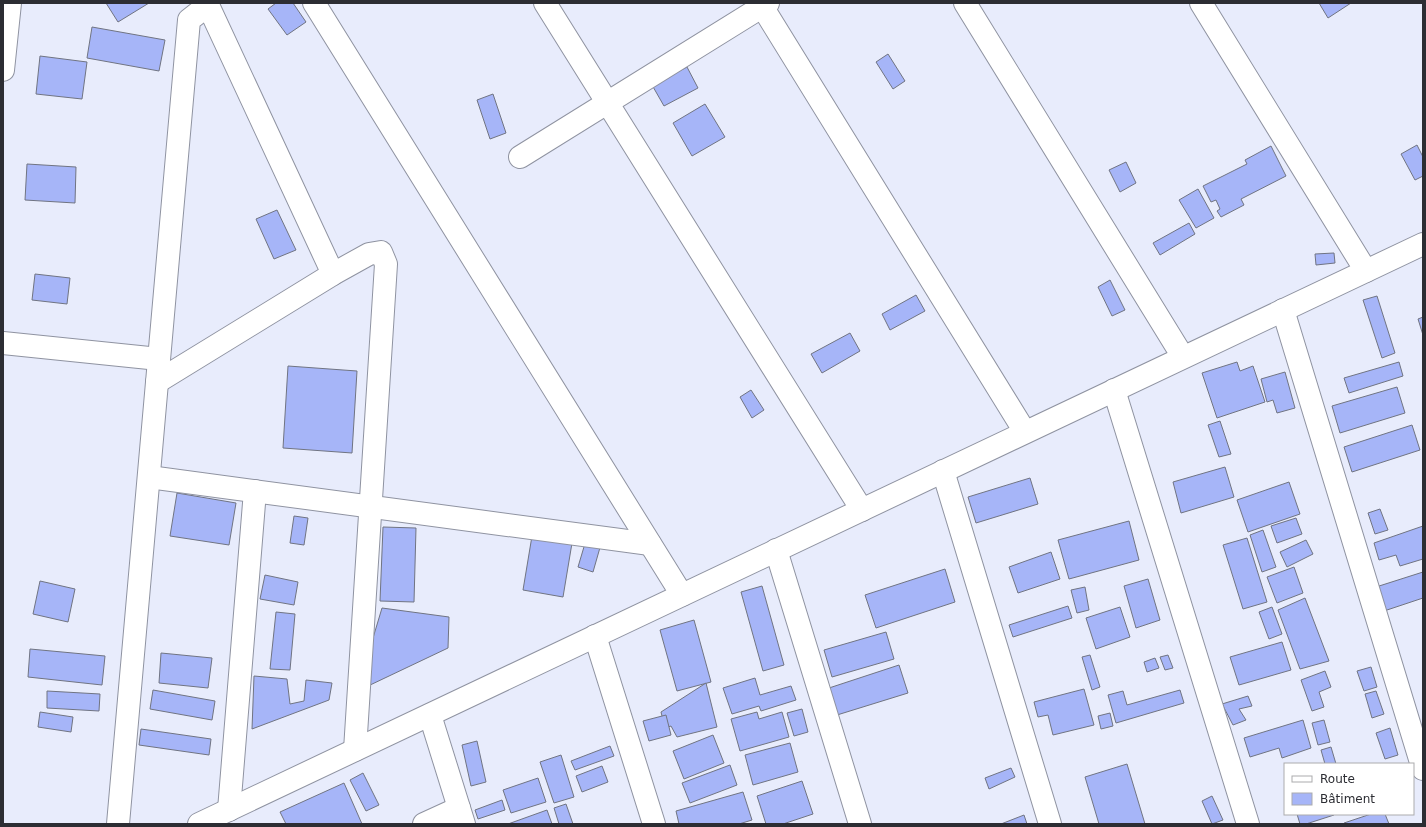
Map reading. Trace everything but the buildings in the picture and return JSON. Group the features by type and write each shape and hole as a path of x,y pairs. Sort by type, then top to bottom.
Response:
{"street":[{"path":"3,70 10,3"},
{"path":"314,3 682,595"},
{"path":"545,3 862,510"},
{"path":"965,3 1183,358"},
{"path":"1201,3 1366,271"},
{"path":"118,824 189,20 207,4 333,274"},
{"path":"520,157 763,4 1025,432"},
{"path":"199,824 1423,244"},
{"path":"157,382 333,274 369,254 381,252 386,264 355,750"},
{"path":"1283,310 1423,769"},
{"path":"3,343 159,359"},
{"path":"1114,390 1248,824"},
{"path":"943,471 1050,824"},
{"path":"149,477 650,544"},
{"path":"229,810 256,491"},
{"path":"776,550 860,824"},
{"path":"595,636 654,824"},
{"path":"424,824 462,816 430,715"}]}
